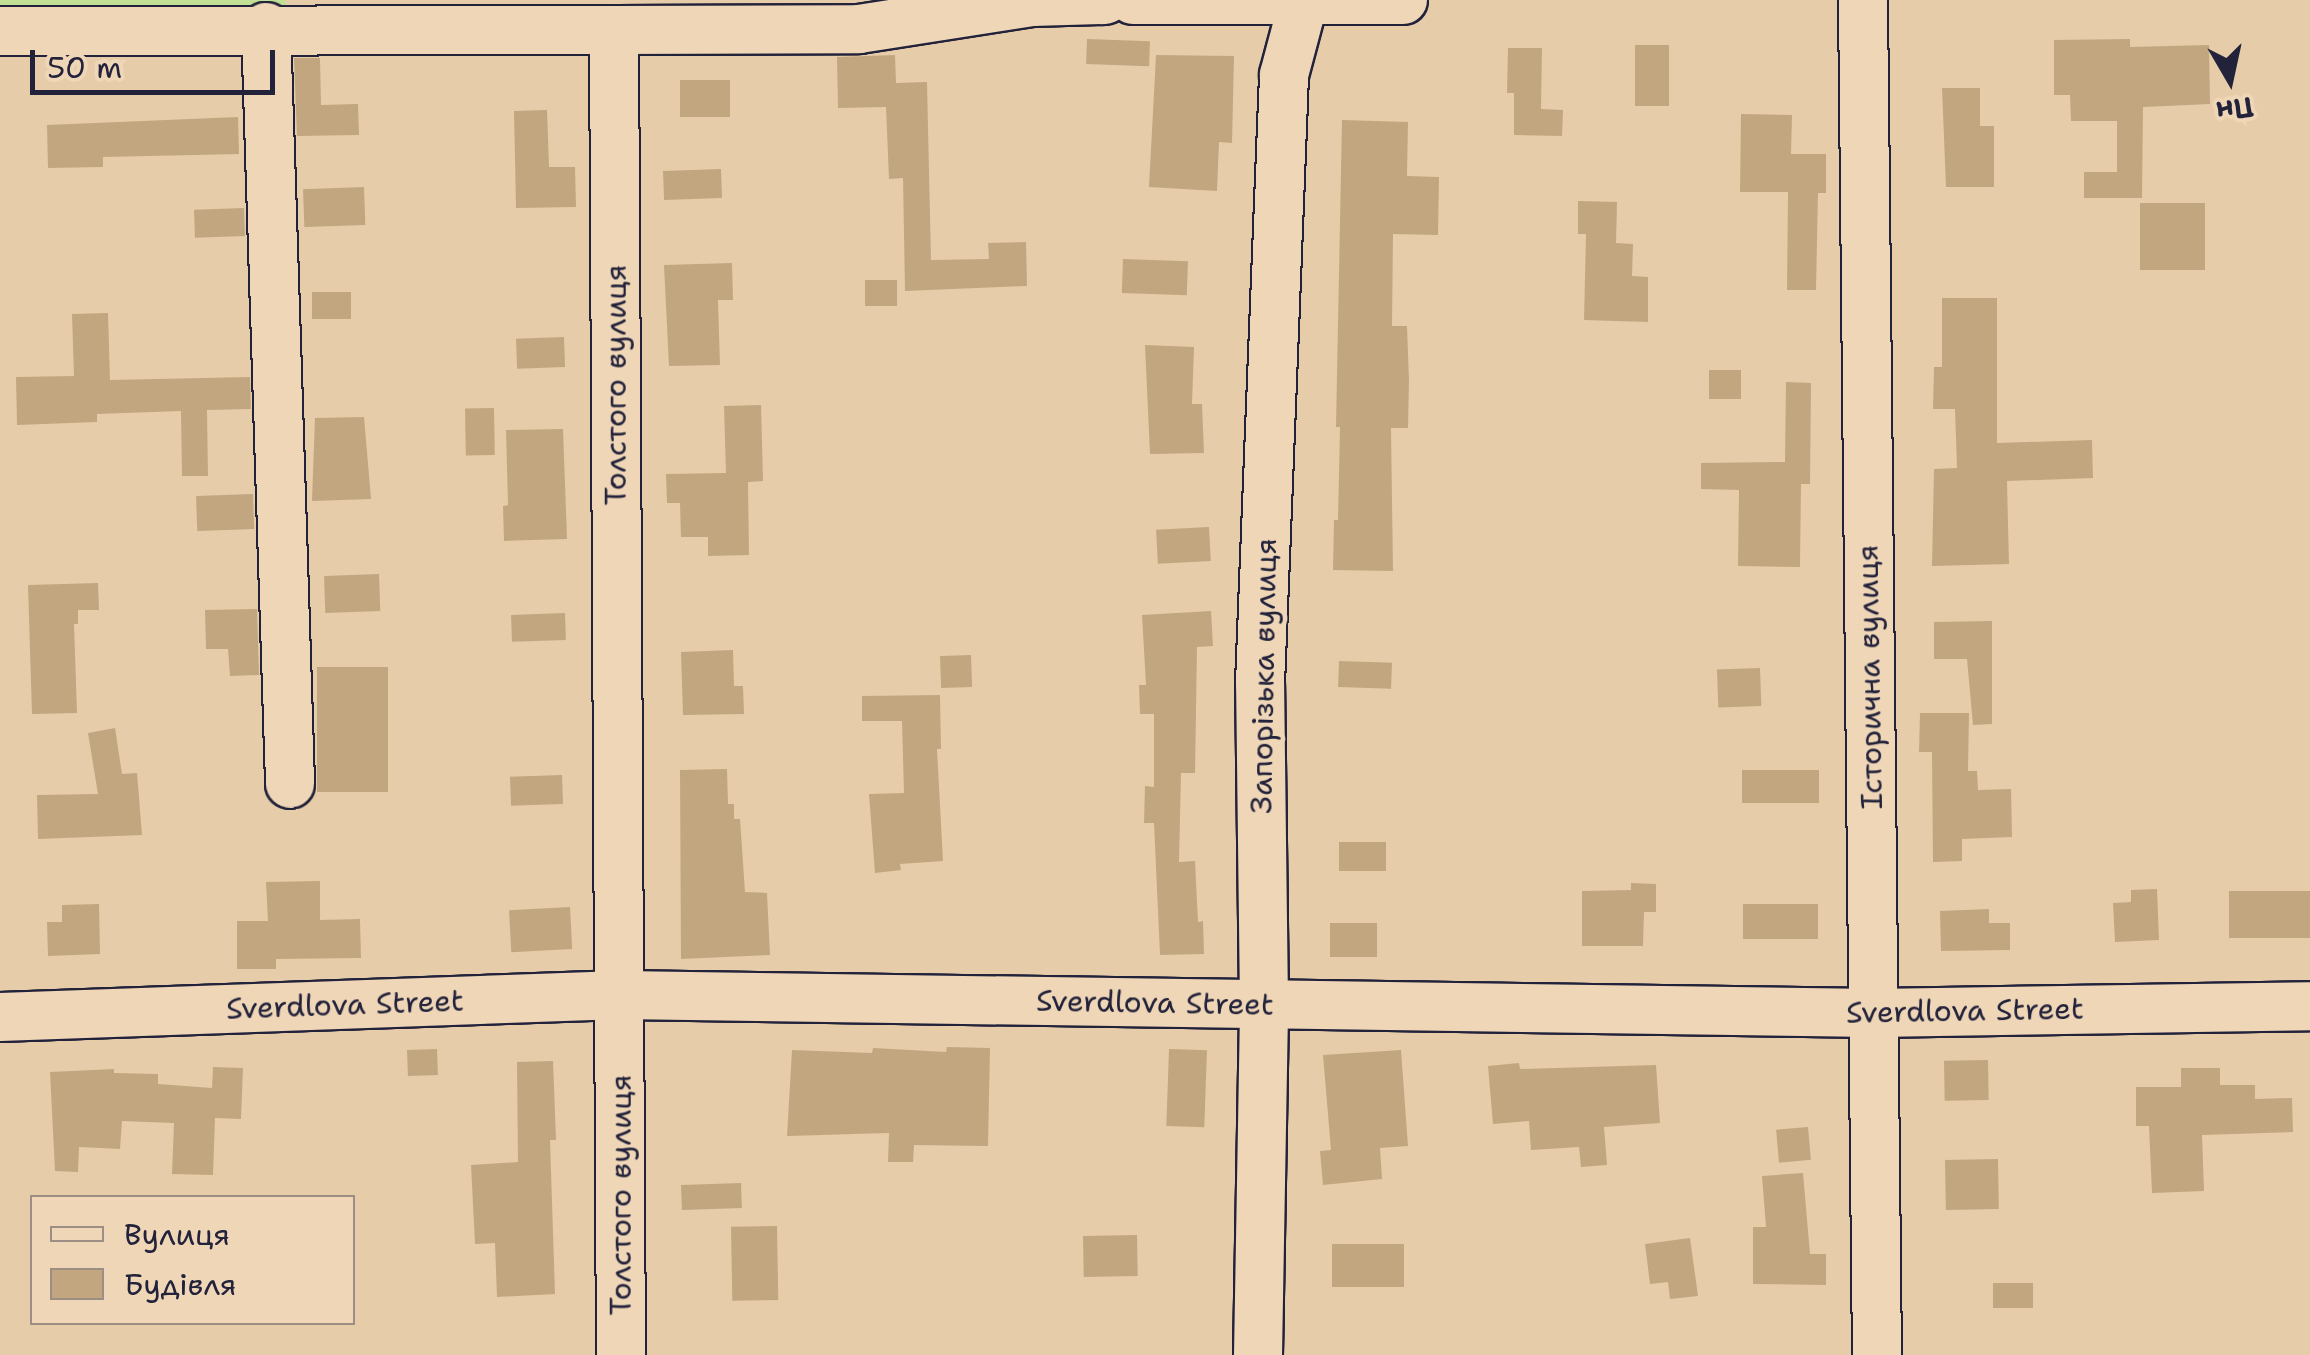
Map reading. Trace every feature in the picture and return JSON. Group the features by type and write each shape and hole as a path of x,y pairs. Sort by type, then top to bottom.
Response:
{"street":[{"path":"0,31 859,29 1032,2 1105,0"},
{"path":"1133,0 1403,0"},
{"name":"Історична вулиця","path":"1863,0 1877,1355"},
{"name":"Запорізька вулиця","path":"1258,1355 1264,1004 1260,684 1284,75 1304,2"},
{"path":"266,28 290,784"},
{"name":"Толстого вулиця","path":"614,30 621,1355"},
{"name":"Sverdlova Street","path":"0,1017 620,995 1874,1013 2310,1006"}],"green space":[{"path":"0,0 286,0 286,7 0,9"}],"building":[{"path":"1087,39 1150,41 1149,66 1086,64"},
{"path":"2130,39 2130,47 2209,45 2210,104 2143,107 2142,198 2084,198 2084,172 2117,172 2117,121 2071,121 2070,95 2054,95 2054,40"},
{"path":"1635,45 1669,45 1669,106 1635,106"},
{"path":"1508,48 1542,48 1541,109 1563,110 1562,136 1514,135 1514,93 1507,93"},
{"path":"895,55 896,83 927,82 931,260 989,259 988,243 1026,242 1027,286 905,291 903,178 889,179 886,107 838,108 837,57"},
{"path":"1156,55 1234,56 1232,143 1219,142 1217,191 1149,187"},
{"path":"294,58 320,58 321,105 358,104 359,135 297,136"},
{"path":"680,80 730,80 730,117 680,117"},
{"path":"1942,88 1980,88 1980,126 1994,126 1994,187 1946,187"},
{"path":"547,110 549,167 575,167 576,207 516,208 514,111"},
{"path":"1741,114 1792,115 1791,154 1826,154 1826,193 1818,193 1816,290 1787,290 1788,192 1740,192"},
{"path":"238,117 239,154 103,157 103,167 48,168 47,125"},
{"path":"1342,120 1408,122 1407,176 1439,177 1438,235 1393,234 1392,326 1407,326 1409,381 1408,428 1391,428 1393,571 1333,570 1340,427 1336,427"},
{"path":"721,169 722,198 664,200 663,171"},
{"path":"364,187 365,225 304,227 303,189"},
{"path":"1578,201 1617,202 1616,243 1633,244 1632,276 1648,277 1648,322 1584,320 1586,234 1578,234"},
{"path":"2140,203 2205,203 2205,270 2140,270"},
{"path":"244,208 245,236 195,238 194,210"},
{"path":"1123,259 1188,261 1187,295 1122,293"},
{"path":"732,263 733,300 718,300 720,365 669,366 664,265"},
{"path":"865,280 897,280 897,306 865,306"},
{"path":"312,292 351,292 351,319 312,319"},
{"path":"1942,298 1997,298 1997,443 2092,440 2093,478 2007,481 2009,564 1932,566 1934,469 1957,468 1955,409 1933,409 1934,367 1942,367"},
{"path":"108,313 110,380 250,377 251,409 207,410 208,476 182,476 181,411 97,414 97,422 17,425 16,377 74,376 72,314"},
{"path":"564,337 565,367 517,369 516,339"},
{"path":"1145,345 1194,347 1192,404 1202,404 1204,453 1150,454"},
{"path":"1709,370 1741,370 1741,399 1709,399"},
{"path":"1786,382 1811,383 1810,484 1801,484 1800,567 1738,566 1739,490 1701,489 1701,463 1785,462"},
{"path":"761,405 763,481 748,482 749,555 708,556 708,537 681,537 680,503 667,503 666,474 726,473 724,406"},
{"path":"494,408 495,455 466,455 465,409"},
{"path":"364,417 371,499 312,501 315,418"},
{"path":"563,429 567,539 504,541 503,506 508,505 506,430"},
{"path":"253,494 254,529 197,531 196,496"},
{"path":"1209,527 1211,561 1158,564 1156,530"},
{"path":"379,574 380,611 325,613 324,576"},
{"path":"98,583 99,610 78,610 78,624 74,624 77,713 32,714 28,585"},
{"path":"257,609 259,675 230,676 228,649 206,649 205,610"},
{"path":"1211,611 1213,646 1197,647 1195,773 1181,773 1179,862 1195,861 1204,954 1160,955 1154,823 1144,823 1145,786 1154,787 1154,714 1140,714 1139,685 1146,685 1142,615"},
{"path":"565,613 566,640 512,642 511,615"},
{"path":"1992,621 1992,724 1973,725 1967,659 1934,659 1934,622"},
{"path":"733,650 734,686 743,686 744,714 683,715 681,652"},
{"path":"971,655 972,687 941,688 940,656"},
{"path":"1339,661 1392,663 1391,689 1338,687"},
{"path":"317,667 388,667 388,792 317,792"},
{"path":"1760,668 1761,706 1718,707 1717,670"},
{"path":"940,695 941,749 937,749 943,861 900,864 901,870 875,873 869,794 904,793 902,721 862,721 862,696"},
{"path":"1920,713 1969,713 1968,771 1977,771 1978,790 2011,789 2012,837 1962,839 1962,861 1933,862 1932,752 1919,752"},
{"path":"115,728 122,774 137,773 142,835 38,839 37,795 98,794 88,733"},
{"path":"727,769 728,804 734,804 734,819 740,819 745,892 767,893 770,955 681,959 680,770"},
{"path":"1742,770 1819,770 1819,803 1742,803"},
{"path":"562,775 563,804 511,806 510,777"},
{"path":"1339,842 1386,842 1386,871 1339,871"},
{"path":"320,881 320,920 360,919 361,958 276,959 276,969 237,969 237,921 268,921 266,882"},
{"path":"1631,883 1656,884 1656,912 1644,912 1643,946 1582,946 1582,891 1631,890"},
{"path":"2157,889 2159,940 2115,942 2113,903 2131,902 2131,890"},
{"path":"2229,891 2310,891 2310,938 2229,938"},
{"path":"99,904 100,954 48,956 47,922 62,922 62,905"},
{"path":"1743,904 1818,904 1818,939 1743,939"},
{"path":"570,907 572,949 511,952 509,910"},
{"path":"1989,909 1989,923 2010,923 2010,950 1941,951 1940,911"},
{"path":"1330,923 1377,923 1377,957 1330,957"},
{"path":"947,1047 990,1048 988,1146 914,1145 913,1162 888,1162 889,1133 787,1136 792,1050 872,1053 873,1048 946,1052"},
{"path":"437,1049 438,1075 408,1076 407,1050"},
{"path":"1169,1049 1207,1050 1204,1127 1166,1126"},
{"path":"1401,1050 1408,1146 1380,1148 1382,1179 1323,1185 1320,1151 1331,1150 1323,1055"},
{"path":"1988,1060 1989,1100 1945,1101 1944,1061"},
{"path":"553,1061 556,1140 550,1140 555,1294 497,1297 495,1243 475,1244 471,1165 518,1162 517,1062"},
{"path":"1519,1063 1520,1069 1656,1065 1660,1123 1604,1127 1607,1165 1581,1167 1579,1147 1531,1150 1529,1121 1493,1124 1488,1066"},
{"path":"213,1067 243,1068 241,1119 215,1118 213,1175 172,1174 174,1123 122,1121 120,1149 79,1147 78,1172 55,1171 50,1072 114,1069 114,1073 158,1074 158,1084 212,1088"},
{"path":"2181,1068 2220,1068 2220,1085 2255,1085 2255,1099 2292,1098 2293,1132 2202,1135 2204,1191 2152,1193 2149,1126 2136,1126 2136,1087 2181,1087"},
{"path":"1808,1127 1811,1160 1779,1163 1776,1130"},
{"path":"1998,1159 1999,1209 1946,1210 1945,1160"},
{"path":"1803,1173 1810,1254 1826,1254 1826,1285 1753,1284 1753,1227 1766,1227 1762,1176"},
{"path":"741,1183 742,1208 682,1210 681,1185"},
{"path":"777,1226 778,1300 732,1301 731,1227"},
{"path":"1137,1235 1138,1276 1084,1277 1083,1236"},
{"path":"1690,1238 1698,1296 1670,1299 1668,1282 1650,1284 1645,1244"},
{"path":"1332,1244 1404,1244 1404,1287 1332,1287"},
{"path":"1993,1283 2033,1283 2033,1308 1993,1308"}]}
